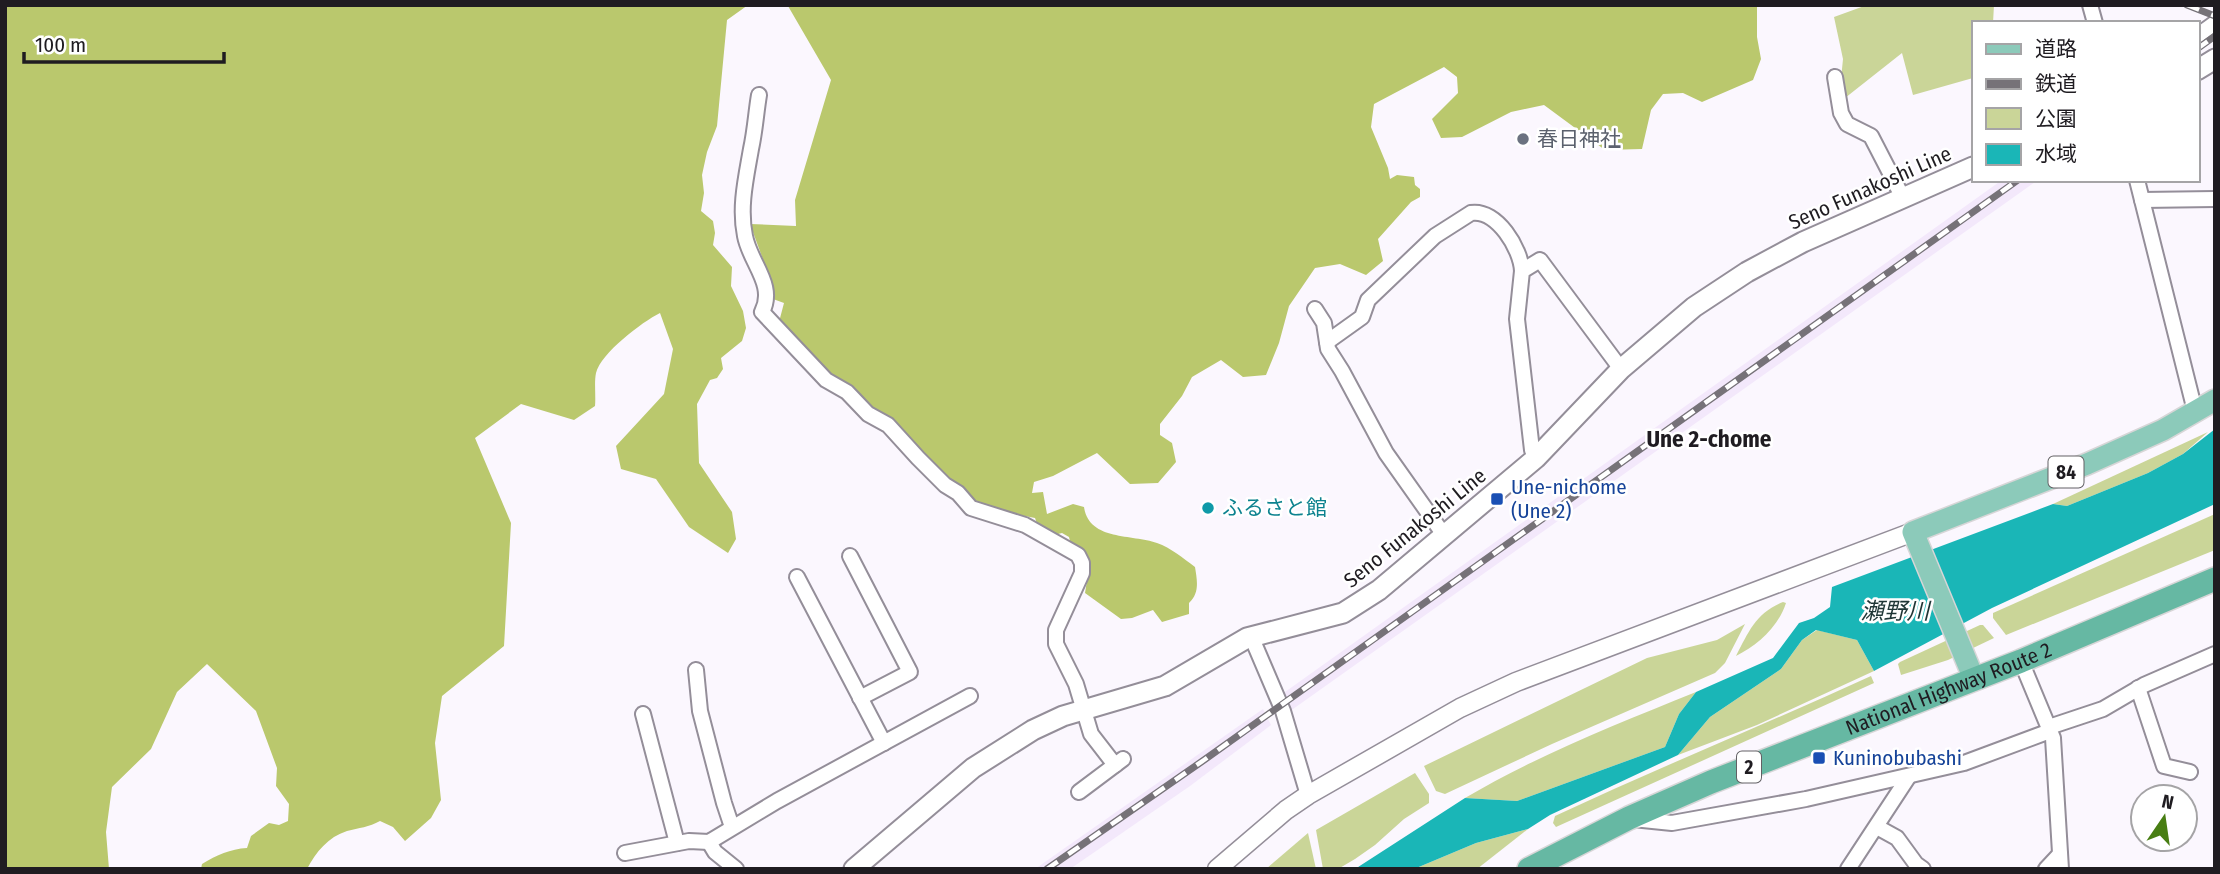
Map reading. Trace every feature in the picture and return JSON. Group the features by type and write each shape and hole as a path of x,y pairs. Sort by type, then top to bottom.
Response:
{"highway":[{"name":"National Highway Route 2","path":"1529,869 1629,818 1711,782 2021,661 2215,579"}],"main road":[{"path":"2199,69 2215,59"},
{"name":"Seno Funakoshi Line","path":"854,869 972,768 1046,723 1165,686 1251,636 1343,613 1379,590 1536,458 1621,369 1694,307 1747,272 1803,242 1972,167"},
{"name":"84","path":"1914,536 2163,430 2215,400"},
{"path":"1914,536 1974,679"}],"street":[{"path":"2199,35 2215,23"},
{"path":"1835,76 1841,113 1847,124 1871,136 1903,198"},
{"path":"759,95 743,193 743,215 747,246 763,277 768,295 762,313 825,380 846,392 868,414 888,425 918,458 971,508 1025,525 1078,555 1082,563 1082,573 1055,637 1056,644 1076,684 1091,734 1119,762 1079,792"},
{"path":"2138,182 2195,411"},
{"path":"2142,200 2215,199"},
{"path":"1327,342 1362,317 1368,300 1435,236 1471,213 1487,216 1509,236 1521,261 1517,319 1532,450 1536,458"},
{"path":"1522,271 1540,260 1621,369"},
{"path":"1315,309 1324,323 1328,349 1386,453 1444,535"},
{"path":"1217,869 1308,794 1460,708 1516,682 1914,536"},
{"path":"850,556 910,672 860,698"},
{"path":"797,577 884,743"},
{"path":"1251,636 1283,711 1308,794"},
{"path":"1629,818 1672,823 1806,799 1964,763 2103,709 2138,688 2215,653"},
{"path":"2021,661 2053,738 2061,862 2046,869"},
{"path":"695,670 700,711 732,827"},
{"path":"2138,688 2164,765 2190,772"},
{"path":"625,853 677,843 709,842 970,696"},
{"path":"643,714 677,843"},
{"path":"1848,869 1909,776"},
{"path":"1877,827 1897,838 1916,864 1923,869"},
{"path":"709,842 715,852 736,869"}],"shaded area":[{"path":"1999,182 2035,182 1279,719 1271,702"},
{"path":"1263,709 1271,725 1190,786 1070,869 1035,869"}],"green space":[{"path":"5,5 748,5 727,20 717,126 702,175 704,193 701,211 713,221 713,245 732,267 731,286 743,311 746,328 742,341 721,358 723,369 717,378 710,380 697,404 699,463 732,512 736,539 728,553 689,527 656,479 621,469 616,446 664,394 673,349 660,313 623,339 599,365 595,377 595,406 574,420 521,404 475,438 511,523 504,646 442,696 435,743 441,800 431,818 405,841 393,827 380,821 334,837 319,851 307,869 201,869 202,864 218,855 247,848 251,836 269,823 279,825 288,821 289,804 276,786 277,768 256,711 207,664 177,692 151,749 112,787 106,832 109,869 5,869"},
{"path":"783,5 1757,5 1757,37 1761,59 1753,80 1702,102 1683,93 1663,94 1651,110 1642,149 1605,150 1544,105 1511,112 1462,137 1441,138 1432,119 1458,93 1457,77 1444,67 1374,104 1371,127 1390,179 1397,175 1414,177 1415,185 1420,189 1420,197 1411,202 1378,239 1383,261 1366,275 1340,264 1315,268 1289,306 1279,343 1266,375 1243,377 1221,360 1192,377 1182,396 1160,424 1160,435 1172,443 1176,462 1158,483 1130,484 1097,453 1053,476 1034,482 1032,493 1043,492 1047,514 1073,504 1084,507 1094,526 1103,531 1157,543 1195,567 1197,586 1189,603 1189,614 1162,622 1153,610 1121,619 1085,593 1090,562 1071,545 1069,537 1062,533 1050,536 1039,529 1035,518 984,508 824,374 779,322 784,303 773,299 772,284 750,224 796,226 795,200 831,80 788,6"},
{"path":"1867,5 1994,5 1993,21 1972,21 1972,78 1913,95 1902,53 1845,98 1841,79 1843,59 1834,17"},
{"path":"2208,432 2183,454 2148,473 2067,506 2053,504"},
{"path":"2215,514 2215,550 2006,635 1993,618 1993,613"},
{"path":"1783,602 1786,603 1783,611 1773,627 1752,647 1736,656 1760,617"},
{"path":"1745,624 1725,663 1715,673 1445,794 1436,791 1424,766 1647,658 1717,640"},
{"path":"1980,625 1994,638 1948,660 1901,675 1898,664 1900,662"},
{"path":"1817,630 1857,640 1874,671 1757,725 1678,755 1710,717 1781,669 1802,640"},
{"path":"1871,676 1874,683 1556,827 1553,823 1555,816"},
{"path":"1696,692 1679,714 1665,747 1517,801 1465,798 1549,754"},
{"path":"1415,773 1429,794 1429,803 1404,819 1355,859 1338,869 1323,869 1316,830"},
{"path":"1528,829 1477,869 1414,869 1476,843"},
{"path":"1308,833 1316,869 1266,869"}],"water":[{"name":"瀬野川","path":"2215,429 2215,504 1992,608 1874,671 1857,640 1816,630 1802,640 1781,669 1710,717 1678,755 1550,815 1528,829 1476,843 1414,869 1355,869 1465,798 1517,801 1665,747 1679,714 1696,692 1773,658 1799,623 1814,618 1830,607 1832,587 2053,504 2067,506 2148,473 2183,454"}],"railway":[{"path":"2187,5 2215,16"},
{"path":"2199,48 2215,36"},
{"path":"1047,869 2015,182"}],"place":[{"name":"春日神社","path":"1523,139"},
{"name":"Une-nichome (Une 2)","path":"1497,499"},
{"name":"ふるさと館","path":"1208,508"},
{"name":"Kuninobubashi","path":"1819,758"}],"district":[{"name":"Une 2-chome","path":"1709,439"}]}
